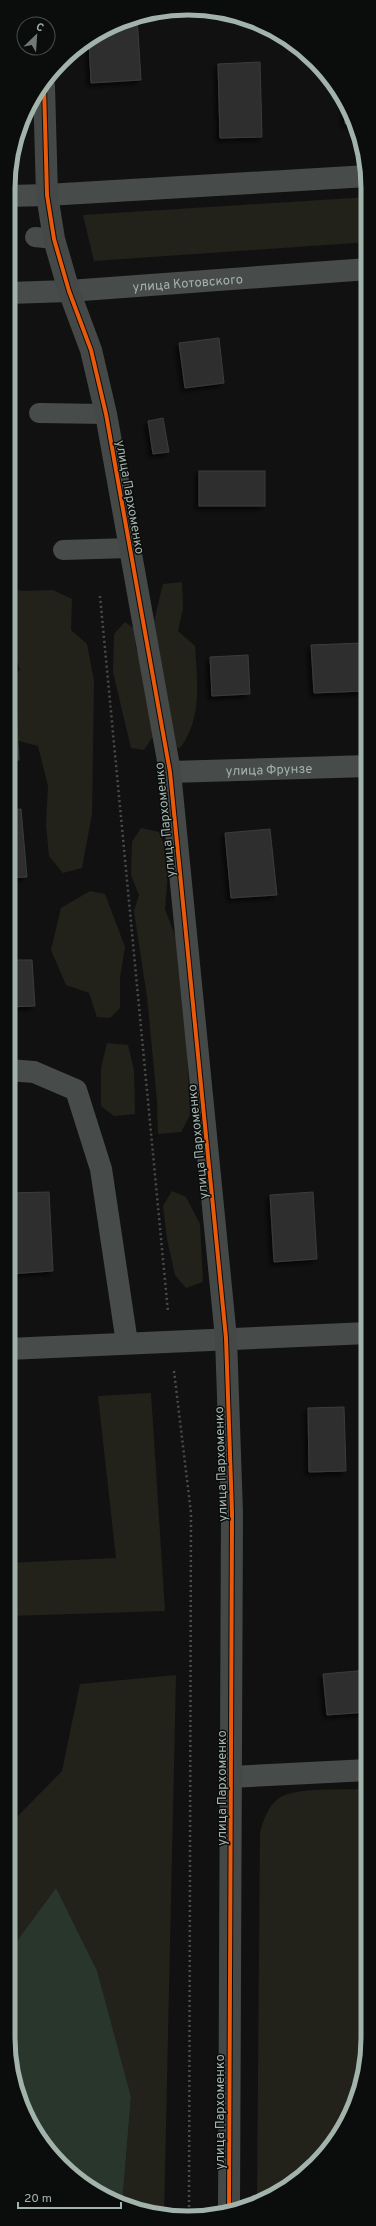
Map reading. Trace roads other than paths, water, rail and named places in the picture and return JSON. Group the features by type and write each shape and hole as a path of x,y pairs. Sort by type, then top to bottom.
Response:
{"street":[{"name":"улица Пархоменко","path":"44,92 47,195 44,238 69,291 91,350 106,414 170,772 226,1338 232,1514 229,2206"},
{"path":"15,196 361,176"},
{"name":"улица Котовского","path":"15,293 69,291 361,270"},
{"name":"улица Фрунзе","path":"170,772 361,766"},
{"path":"15,1071 34,1072 76,1090 102,1169 127,1343"},
{"path":"15,1349 170,1340 361,1333"},
{"path":"231,1777 361,1770"}],"lane":[{"path":"39,413 106,414"},
{"path":"63,550 130,548"}]}
